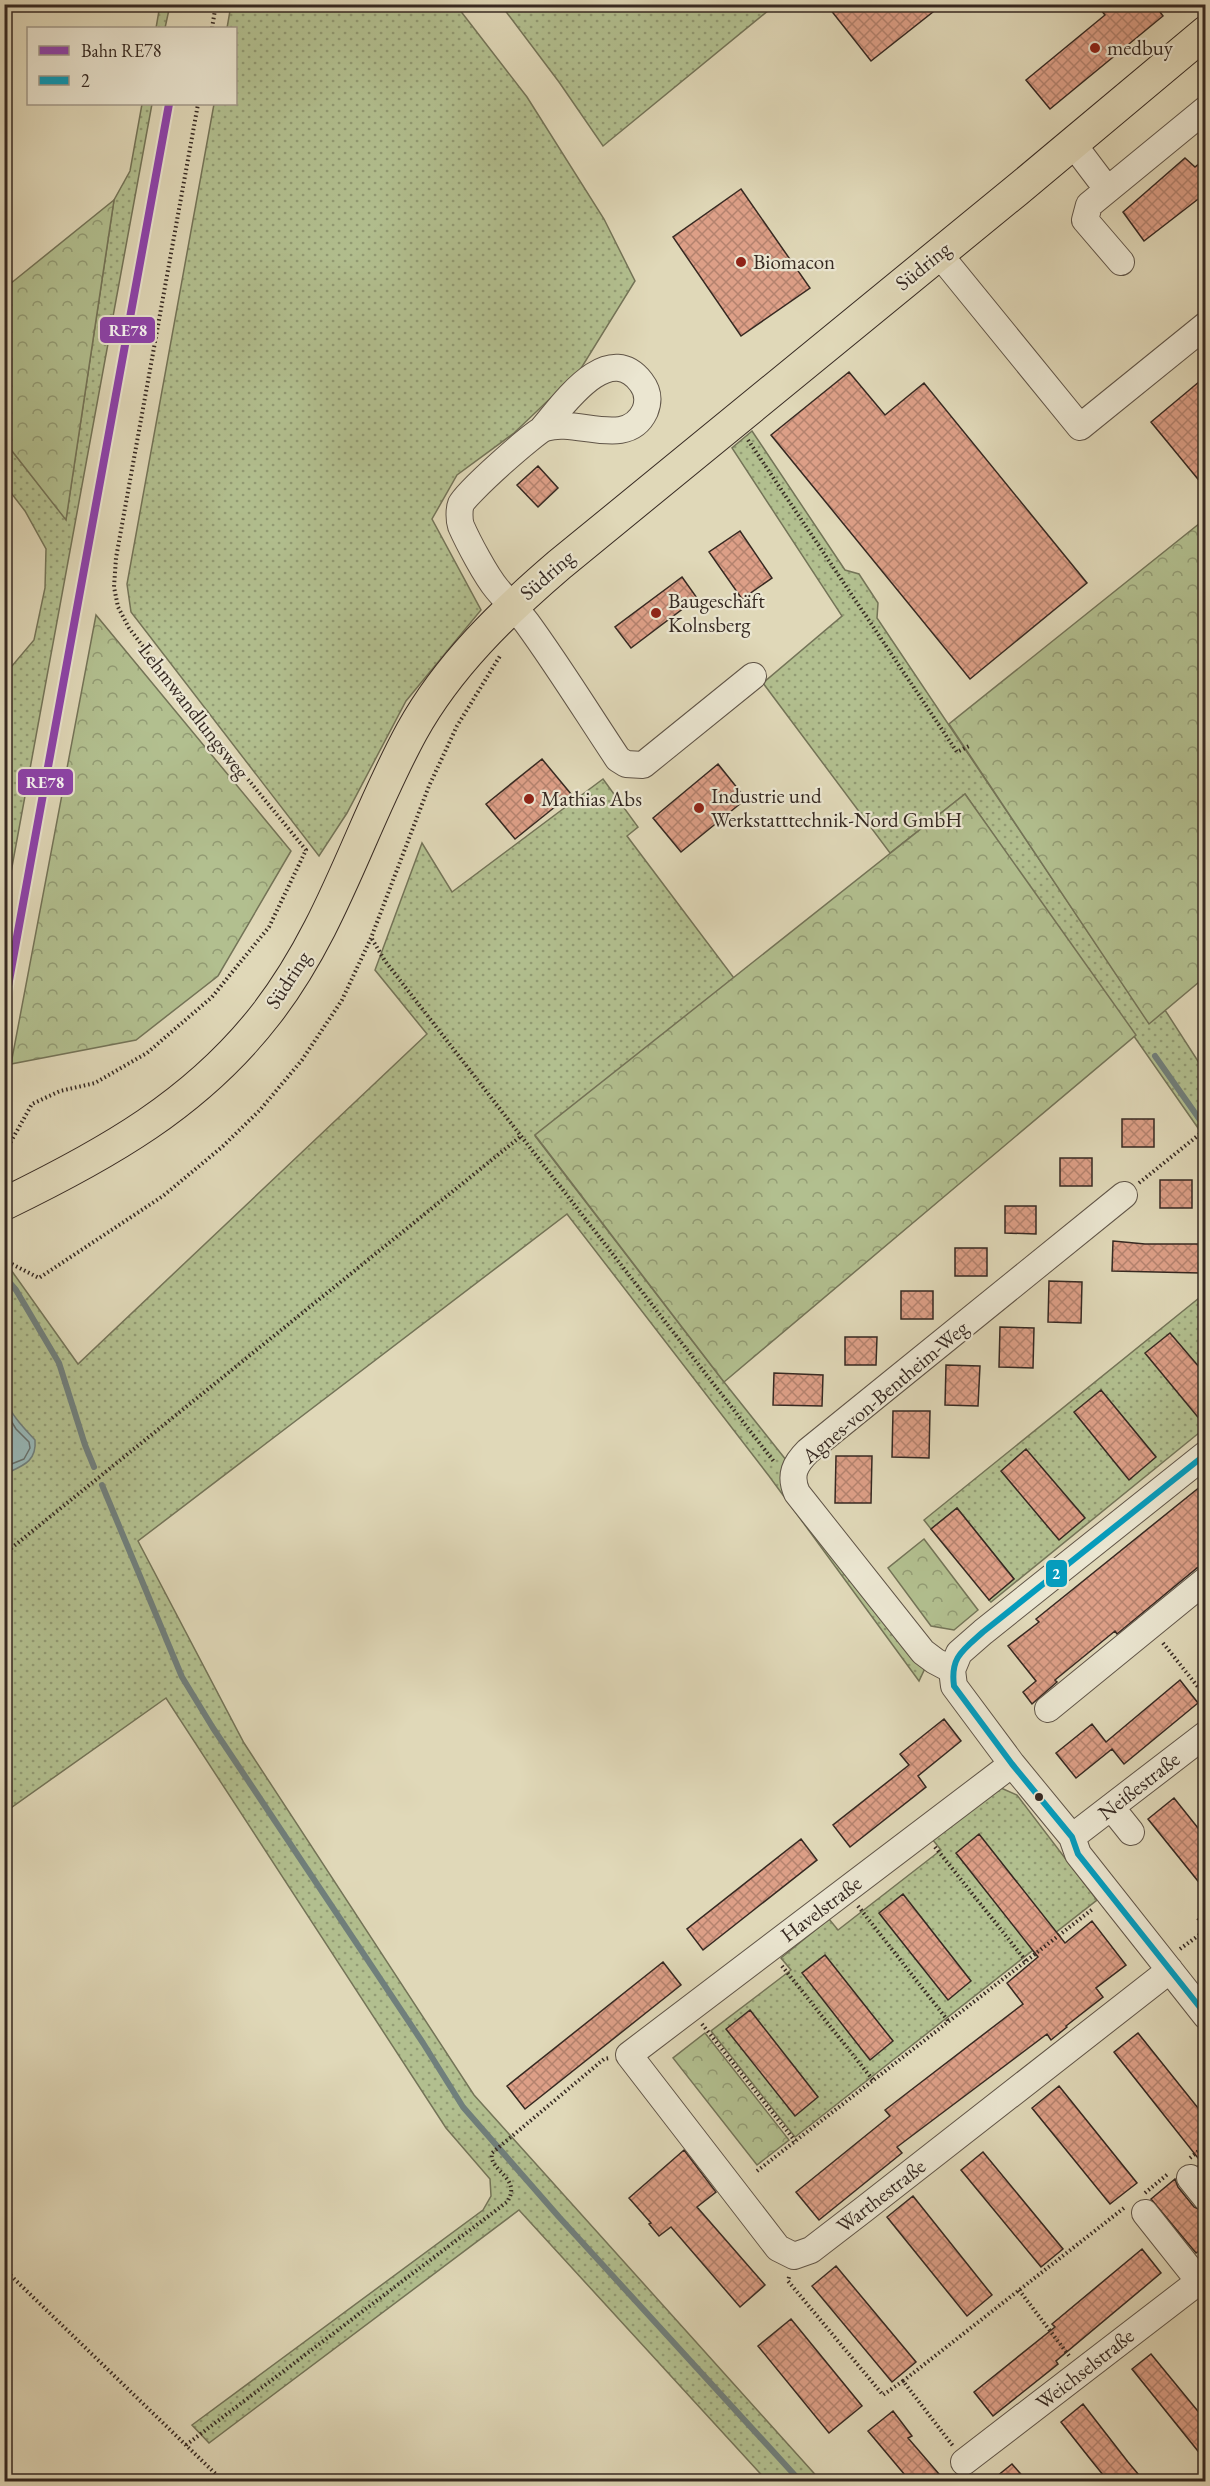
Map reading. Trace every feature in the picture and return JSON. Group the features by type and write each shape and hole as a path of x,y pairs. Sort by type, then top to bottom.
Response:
{"main road":[{"name":"Südring","path":"4,1203 119,1145 175,1106 219,1066 266,1014 302,961 333,907 397,760 430,702 469,653 512,606 735,419 939,254 1206,32"}],"street":[{"path":"1120,262 1085,220 1089,205 1206,109"},
{"path":"1072,144 1107,189"},
{"path":"939,254 1080,427 1206,325"},
{"path":"543,428 469,491 460,505 460,524 495,587 526,621 618,759 626,764 642,765 753,676"},
{"name":"Agnes-von-Bentheim-Weg","path":"952,1670 923,1652 797,1493 793,1484 793,1473 799,1460 808,1451 1124,1195"},
{"path":"1206,1454 983,1632 959,1653 952,1670 954,1686 1012,1764 1072,1838 1078,1854 1206,2016"},
{"path":"1047,1709 1206,1580"},
{"name":"Neißestraße","path":"1072,1838 1206,1734"},
{"name":"Havelstraße","path":"629,2055 1012,1764"},
{"path":"1111,1807 1131,1832"},
{"name":"Warthestraße","path":"794,2256 811,2250 854,2217 1167,1966"},
{"path":"629,2055 778,2248 794,2256"},
{"path":"1183,2169 1206,2198"},
{"path":"1138,2204 1202,2278"},
{"name":"Weichselstraße","path":"964,2462 1202,2278"}],"path":[{"path":"212,27 216,4"},
{"name":"Lehmwandlungsweg","path":"4,1154 32,1104 60,1091 95,1083 147,1053 212,997 269,927 306,850 195,715 129,628 118,607 114,587 116,558 198,105"},
{"path":"735,419 957,752 969,746"},
{"path":"4,1260 39,1278 163,1196 222,1147 260,1110 302,1060 342,1000 371,938 429,786 457,726 500,658 502,648"},
{"path":"371,938 385,961 520,1137 782,1472 793,1473"},
{"path":"1124,1195 1206,1129"},
{"path":"4,1554 520,1137"},
{"path":"1149,1626 1206,1697"},
{"path":"923,1832 1026,1961"},
{"path":"846,1890 949,2022"},
{"path":"757,2171 1111,1895"},
{"path":"1167,1966 1206,1929 1198,1918"},
{"path":"769,1949 873,2080"},
{"path":"690,2008 795,2141"},
{"path":"186,2445 507,2202 512,2193 510,2183 492,2161 492,2153 604,2059 629,2055"},
{"path":"794,2256 788,2281 883,2395 1019,2290 1138,2204 1183,2169 1206,2145"},
{"path":"4,2270 224,2481"},
{"path":"1019,2290 1081,2371"},
{"path":"903,2381 964,2462"},
{"path":"1195,2481 1203,2475 1206,2478"}],"green space":[{"path":"160,5 170,5 165,27 156,27"},
{"path":"231,5 456,5 527,97 604,219 635,281 580,370 514,433 457,475 432,519 481,610 406,701 347,813 319,856 131,612 127,584 214,105 237,105 237,27 227,27"},
{"path":"501,5 775,5 603,146 559,82"},
{"path":"142,105 152,105 5,905 5,671 34,640 45,588 46,549 25,511 5,485 5,442 66,519 114,200 130,171"},
{"path":"114,200 66,520 5,442 5,288"},
{"path":"752,431 845,570 859,574 878,603 877,618 1149,1023 1165,1010 1205,1072 1205,1138 965,794 890,853 763,683 842,616 732,448"},
{"path":"1205,519 1205,977 1149,1024 949,724"},
{"path":"96,615 291,851 218,976 136,1040 11,1064"},
{"path":"603,779 638,827 627,836 734,978 535,1136 724,1382 935,1647 919,1681 769,1476 567,1214 138,1541 244,1743 474,2095 821,2481 767,2481 519,2210 209,2443 192,2425 483,2210 491,2196 490,2179 446,2128 166,1698 5,1812 4,1260 78,1364 427,1034 375,970 422,843 452,892"},
{"path":"965,794 1136,1035 724,1382 535,1135"},
{"path":"1204,1294 1205,1428 991,1602 989,1600 1014,1579 957,1508 931,1529 924,1520"},
{"path":"924,1539 978,1610 954,1630 931,1626 888,1568"},
{"path":"1001,1788 1017,1795 1097,1900 795,2137 711,2031 791,1970 781,1958 829,1919 838,1930 941,1850 932,1839"},
{"path":"705,2033 789,2140 757,2165 673,2058"}],"water":[{"path":"5,1347 7,1360 5,1379"},
{"path":"5,1398 14,1415 35,1440 35,1447 34,1453 27,1462 5,1474"}],"building":[{"path":"826,4 943,4 871,61"},
{"name":"medbuy","path":"1096,4 1154,4 1163,16 1050,109 1026,80 1105,15"},
{"path":"1185,158 1195,167 1206,158 1206,193 1144,241 1123,212"},
{"name":"Biomacon","path":"741,189 810,288 741,336 673,237"},
{"path":"849,372 885,415 924,383 1087,583 970,679 771,435"},
{"path":"1206,376 1206,489 1151,422"},
{"path":"538,466 558,488 538,507 517,485"},
{"path":"740,531 772,578 742,599 709,552"},
{"name":"Baugeschäft Kolnsberg","path":"682,577 697,598 631,648 615,627"},
{"name":"Mathias Abs","path":"542,759 571,794 515,839 486,804"},
{"name":"Industrie und Werkstatttechnik-Nord GmbH","path":"718,764 746,799 681,852 653,818"},
{"path":"1122,1119 1154,1119 1154,1147 1122,1147"},
{"path":"1060,1158 1092,1158 1092,1186 1060,1186"},
{"path":"1160,1180 1192,1180 1192,1208 1160,1208"},
{"path":"1005,1206 1036,1206 1036,1234 1005,1233"},
{"path":"1113,1241 1145,1244 1201,1244 1200,1273 1112,1271"},
{"path":"955,1248 987,1248 987,1276 955,1276"},
{"path":"1049,1281 1082,1282 1081,1323 1048,1322"},
{"path":"901,1291 933,1291 933,1319 901,1319"},
{"path":"1000,1327 1034,1328 1033,1368 999,1367"},
{"path":"1170,1333 1206,1375 1206,1427 1145,1353"},
{"path":"845,1337 877,1337 876,1365 845,1365"},
{"path":"946,1365 980,1366 978,1406 945,1405"},
{"path":"774,1373 823,1375 822,1406 773,1405"},
{"path":"1101,1390 1156,1457 1129,1480 1074,1412"},
{"path":"893,1411 930,1411 929,1458 892,1457"},
{"path":"1026,1449 1085,1518 1059,1540 1001,1471"},
{"path":"836,1456 872,1456 871,1503 835,1503"},
{"path":"1206,1482 1206,1565 1197,1568 1117,1634 1115,1631 1055,1680 1057,1682 1032,1704 1023,1692 1036,1681 1008,1646 1039,1622 1036,1619"},
{"path":"957,1508 1014,1579 989,1600 931,1529"},
{"path":"1180,1680 1198,1703 1124,1764 1112,1749 1076,1778 1056,1753 1092,1724 1106,1742"},
{"path":"944,1719 961,1741 918,1776 926,1787 850,1847 833,1825 909,1765 900,1754"},
{"path":"1174,1798 1206,1838 1206,1891 1148,1819"},
{"path":"979,1834 1065,1943 1092,1921 1126,1965 1096,1988 1103,1997 1067,2027 1051,2040 1047,2034 897,2147 902,2153 819,2220 796,2192 890,2116 885,2110 1023,2004 1007,1983 1038,1957 956,1853"},
{"path":"801,1839 817,1860 703,1950 687,1929"},
{"path":"903,1894 971,1981 948,2000 879,1913"},
{"path":"825,1955 893,2041 870,2060 802,1973"},
{"path":"663,1962 681,1985 525,2109 507,2086"},
{"path":"750,2010 818,2097 795,2116 726,2029"},
{"path":"1138,2033 1206,2118 1206,2173 1198,2166 1202,2163 1114,2052"},
{"path":"1059,2086 1137,2183 1110,2204 1032,2108"},
{"path":"684,2150 716,2192 697,2207 765,2285 740,2307 671,2227 659,2236 629,2198"},
{"path":"983,2152 1063,2249 1041,2267 961,2170"},
{"path":"1175,2179 1178,2187 1194,2207 1206,2213 1206,2246 1196,2253 1151,2199"},
{"path":"913,2196 992,2295 967,2316 887,2217"},
{"path":"1142,2249 1161,2273 1056,2361 1058,2364 993,2416 974,2392 1055,2327 1052,2324"},
{"path":"836,2266 916,2362 892,2382 812,2286"},
{"path":"791,2319 862,2406 829,2433 758,2346"},
{"path":"1151,2354 1206,2421 1206,2461 1132,2369"},
{"path":"1083,2404 1144,2481 1108,2481 1091,2460 1061,2422"},
{"path":"893,2411 912,2436 908,2438 945,2481 910,2481 868,2431"},
{"path":"1012,2464 1027,2481 991,2481"}],"waterway":[{"path":"1155,1056 1200,1120"},
{"path":"4,1276 16,1290 59,1363 94,1467"},
{"path":"102,1485 182,1677 213,1728 423,2043 463,2107 559,2217 801,2482"}],"rail line":[{"name":"RE78","path":"4,1008 169,105"}],"transit line":[{"name":"2","path":"1206,1454 969,1644 956,1661 953,1676 954,1686 1012,1764 1072,1837 1078,1854 1206,2015"}],"place":[{"name":"medbuy","path":"1095,48"},
{"name":"Biomacon","path":"741,262"},
{"name":"Baugeschäft Kolnsberg","path":"656,613"},
{"name":"Mathias Abs","path":"529,799"},
{"name":"Industrie und Werkstatttechnik-Nord GmbH","path":"699,808"}]}
